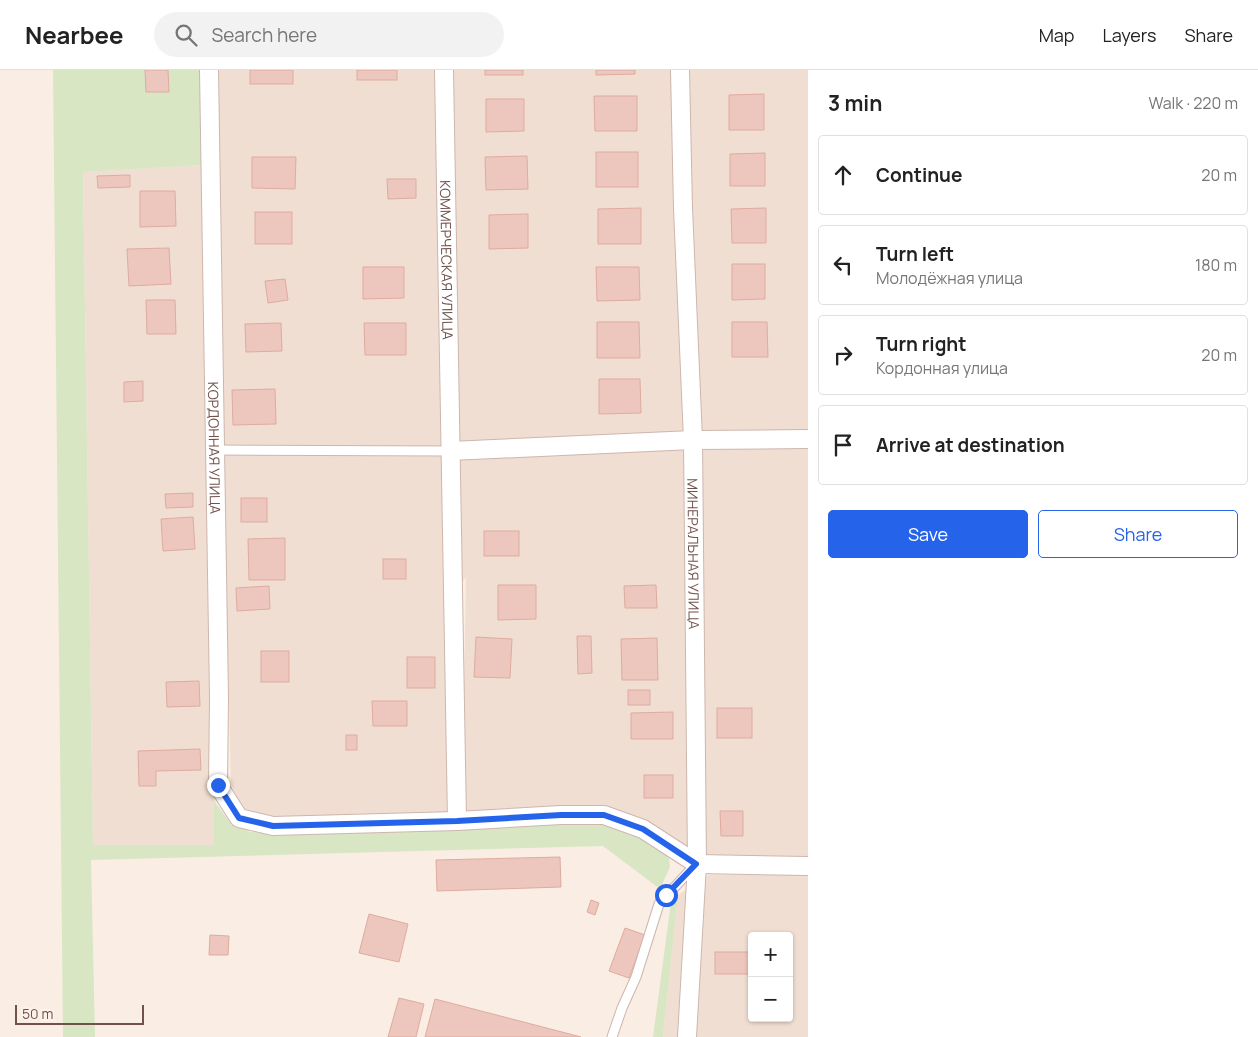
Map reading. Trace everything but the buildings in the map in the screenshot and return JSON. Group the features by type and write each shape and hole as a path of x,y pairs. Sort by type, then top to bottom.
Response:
{"street":[{"name":"КОРДОННАЯ УЛИЦА","path":"209,70 219,698 218,785 239,818 273,826 457,821"},
{"name":"КОММЕРЧЕСКАЯ УЛИЦА","path":"444,70 457,821"},
{"name":"МИНЕРАЛЬНАЯ УЛИЦА","path":"680,70 682,208 693,440 696,864 687,1037"},
{"path":"450,451 693,440 808,439"},
{"path":"457,821 561,815 604,815 643,829 696,864 808,866"}],"lane":[{"path":"215,450 450,451"},
{"path":"612,1037 636,977 659,904 696,864"}],"shaded area":[{"path":"217,70 808,70 808,857 725,859 696,855 602,808 462,811 466,577 447,607 450,813 272,819 242,811 231,783 219,299"},
{"path":"205,165 215,845 93,845 83,172"},
{"path":"709,875 808,875 808,1037 663,1037 678,895"}],"green space":[{"path":"53,70 203,70 205,165 83,172 93,845 214,845 214,801 229,821 250,832 276,833 567,821 604,823 637,834 668,851 670,867 660,889 603,846 91,860 95,1037 63,1037"},
{"path":"678,895 663,1037 653,1037 671,902"}],"route":[{"path":"218,785 239,818 273,826 604,815 643,829 696,864 666,895"}]}
